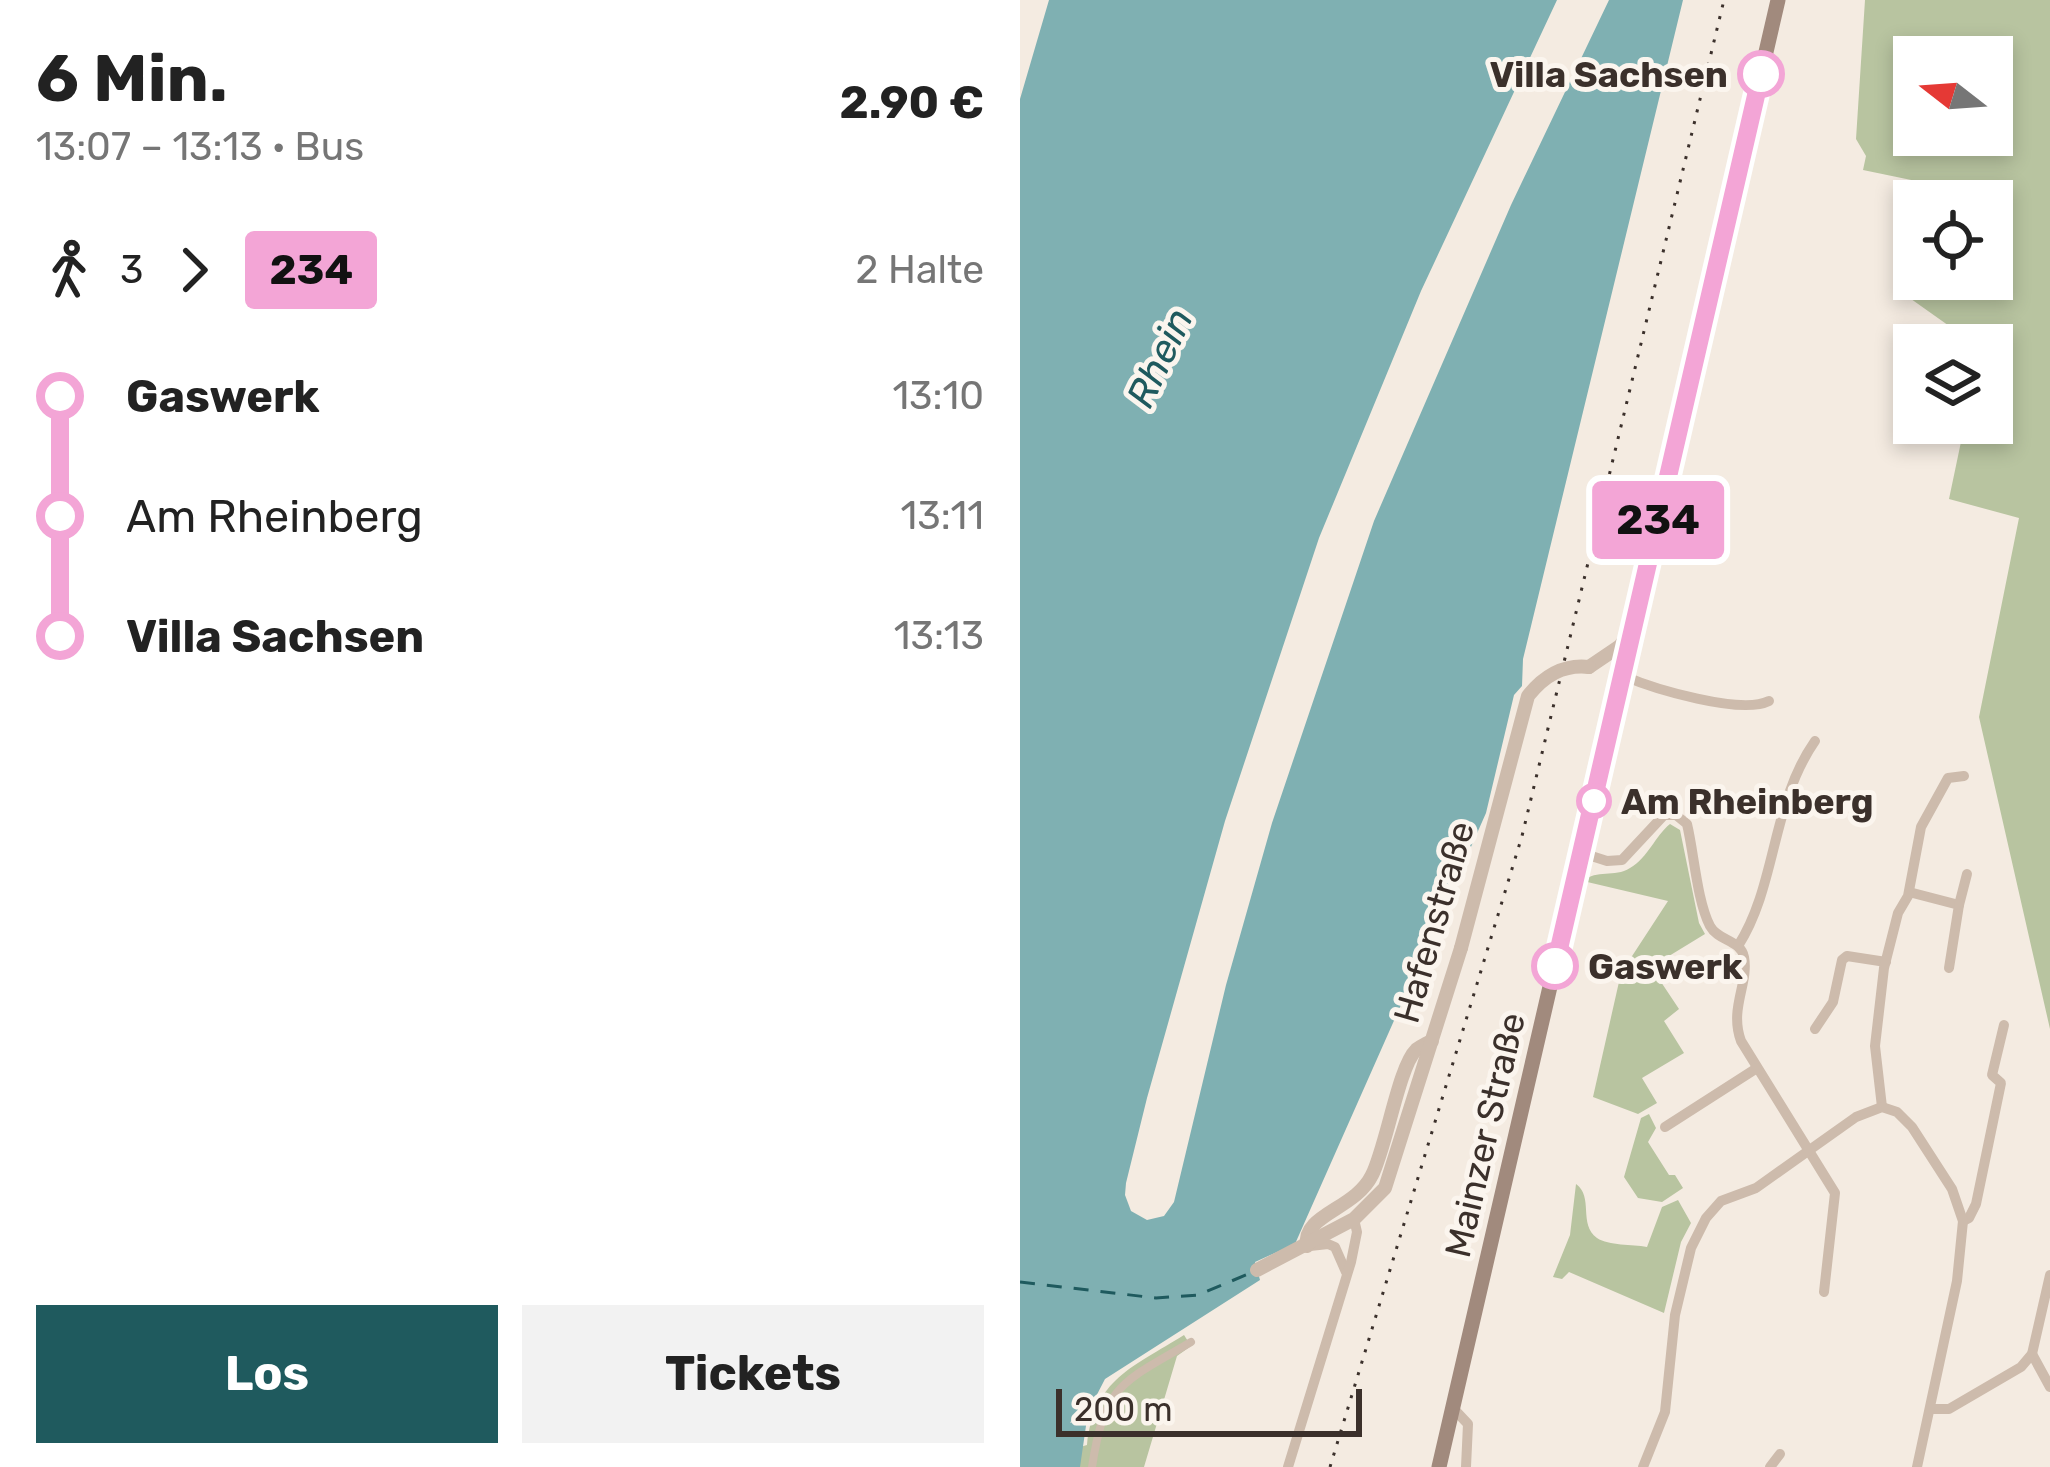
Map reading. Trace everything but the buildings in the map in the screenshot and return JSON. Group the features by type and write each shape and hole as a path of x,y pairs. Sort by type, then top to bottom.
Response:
{"main road":[{"name":"Mainzer Straße","path":"1439,1467 1778,0"}],"street":[{"name":"Hafenstraße","path":"1257,1270 1354,1220 1385,1188 1462,948 1528,696 1550,674 1579,665 1589,667 1620,646 1634,628"},
{"path":"1589,667 1733,705 1756,708 1769,701"},
{"path":"1738,946 1751,922 1778,823 1802,761 1816,741"},
{"path":"1882,1107 1875,1046 1898,913 1909,892 1927,811 1948,778 1964,776"},
{"path":"1582,853 1622,860 1659,818 1670,814 1687,824 1708,922 1718,937 1738,946 1744,958 1736,1026 1835,1192 1824,1292"},
{"path":"1949,968 1967,874"},
{"path":"1909,892 1959,904"},
{"path":"1815,1029 1833,1002 1842,960 1847,956 1886,962"},
{"path":"1963,1221 1970,1218 1976,1204 2001,1083 1992,1075 2004,1025"},
{"path":"1347,1275 1335,1247 1307,1246 1305,1239 1312,1222 1348,1204 1368,1183 1410,1058 1432,1041"},
{"path":"1665,1127 1757,1068"},
{"path":"1643,1467 1665,1412 1670,1341 1695,1237 1721,1201 1756,1188 1856,1117 1882,1107 1897,1112 1912,1127 1952,1189 1963,1221 1962,1252 1917,1467"},
{"path":"1288,1467 1347,1275 1357,1232 1354,1220"},
{"path":"1930,1409 1949,1409 2021,1367 2032,1354 2050,1275"},
{"path":"1093,1467 1100,1416 1119,1388 1191,1342"},
{"path":"2032,1354 2050,1387"},
{"path":"1452,1407 1468,1424 1466,1467"},
{"path":"1770,1467 1780,1454"}],"green space":[{"path":"1865,0 2050,0 2050,1029 1979,717 2019,518 1949,499 1961,444 2013,444 2013,324 1946,324 1912,300 2013,300 2013,180 1911,180 1863,170 1866,156 1856,139"},
{"path":"1670,824 1680,830 1705,934 1651,967 1679,1009 1664,1021 1684,1053 1642,1078 1657,1103 1638,1114 1593,1097 1621,973 1668,901 1583,881 1630,868"},
{"path":"1649,1114 1656,1128 1648,1142 1683,1188 1662,1202 1638,1198 1624,1177 1641,1118"},
{"path":"1576,1184 1584,1196 1591,1232 1614,1244 1647,1247 1662,1207 1678,1200 1691,1223 1681,1242 1664,1313 1569,1272 1562,1279 1553,1277 1570,1235"},
{"path":"1184,1335 1191,1346 1177,1356 1144,1467 1080,1467 1080,1447 1087,1445 1091,1423 1107,1390 1133,1366"}],"water":[{"name":"Rhein","path":"1049,0 1557,0 1421,291 1319,538 1225,821 1147,1098 1125,1195 1131,1211 1147,1220 1164,1216 1174,1202 1226,985 1272,823 1374,521 1511,205 1609,0 1683,0 1523,659 1522,686 1514,695 1486,813 1295,1244 1255,1262 1260,1280 1105,1379 1088,1412 1080,1467 1020,1467 1020,99"}],"ferry route":[{"path":"1020,1282 1156,1298 1198,1295 1253,1272"}],"railway":[{"path":"1330,1467 1522,836 1724,0"}],"bus line":[{"name":"234","path":"1555,966 1761,74"}],"place":[{"name":"Villa Sachsen","path":"1761,74"},
{"name":"Am Rheinberg","path":"1594,801"},
{"name":"Gaswerk","path":"1555,966"}]}
